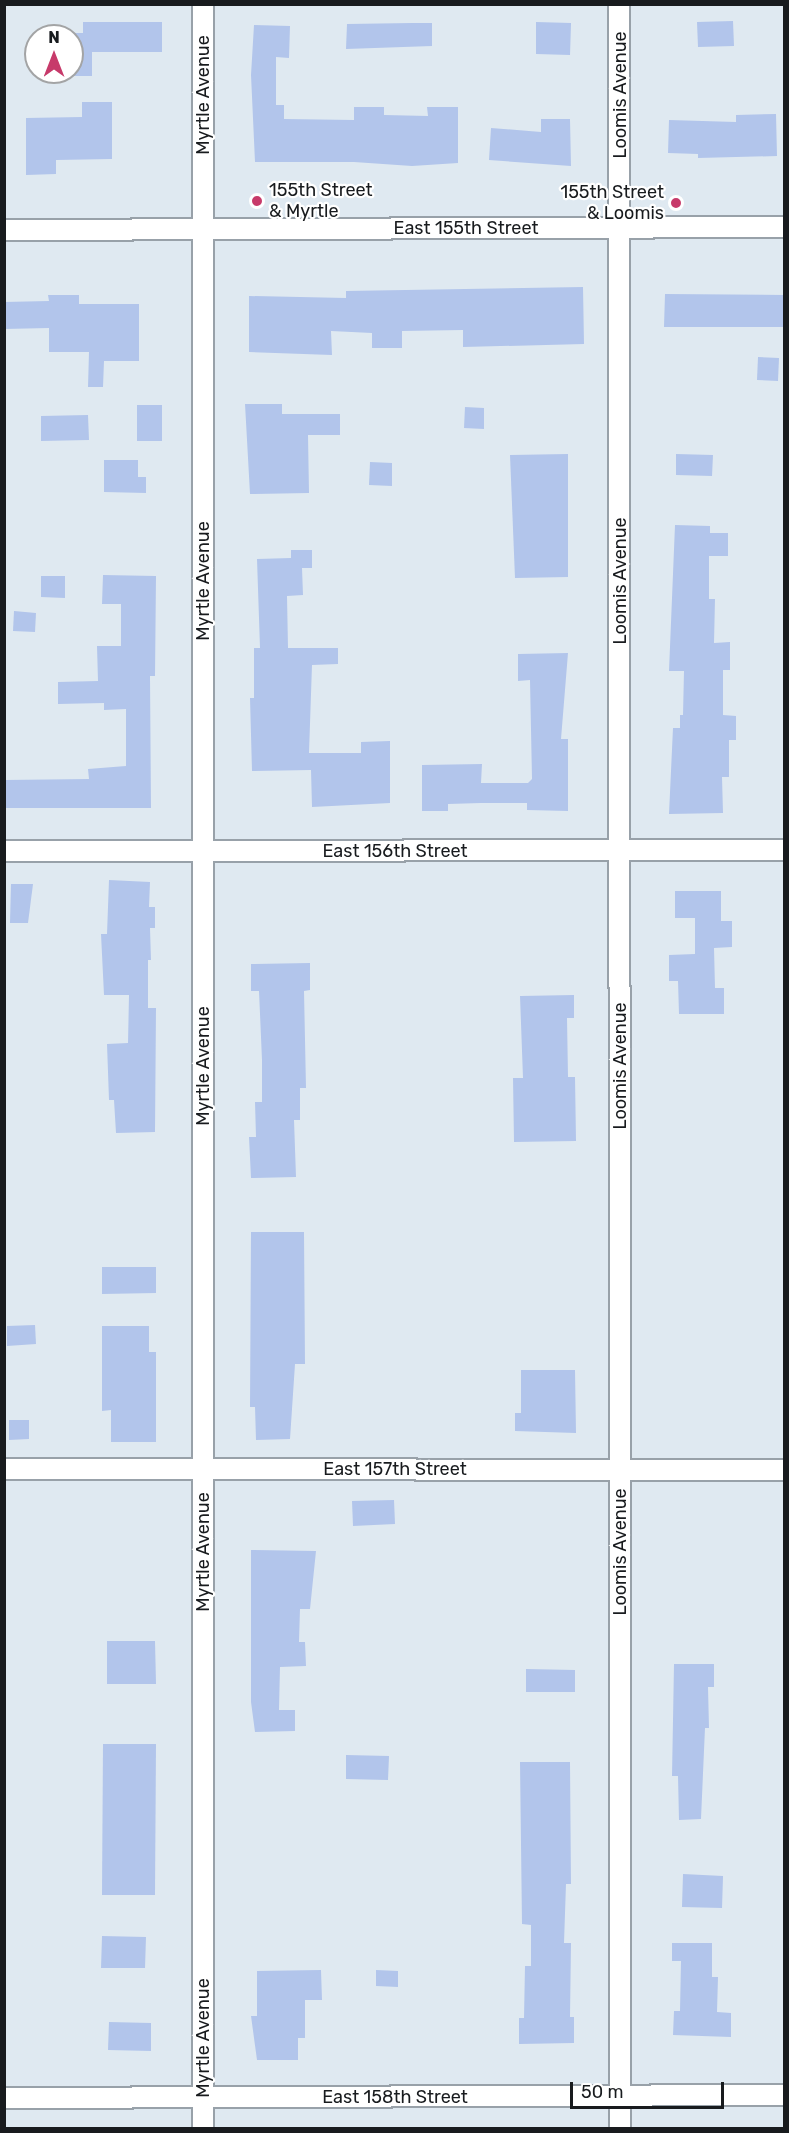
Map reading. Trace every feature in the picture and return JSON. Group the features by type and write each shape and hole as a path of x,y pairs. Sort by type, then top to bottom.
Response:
{"street":[{"name":"Myrtle Avenue","path":"203,4 203,2128"},
{"name":"Loomis Avenue","path":"619,4 620,2128"},
{"name":"East 155th Street","path":"4,230 784,227"},
{"name":"East 156th Street","path":"4,851 784,850"},
{"name":"East 157th Street","path":"4,1469 784,1470"},
{"name":"East 158th Street","path":"4,2098 784,2095"}],"building":[{"path":"733,21 734,46 698,47 697,22"},
{"path":"83,22 162,22 162,52 92,52 92,76 84,76"},
{"path":"536,22 571,23 570,55 536,54"},
{"path":"432,23 432,46 346,49 347,24"},
{"path":"254,25 290,26 289,58 276,57 276,105 284,105 284,119 354,120 354,107 384,107 384,115 428,116 427,107 458,107 458,163 412,166 354,162 255,162 251,75"},
{"path":"82,102 112,102 112,159 56,160 56,174 26,175 26,118 82,117"},
{"path":"776,114 777,156 698,158 698,154 668,153 669,120 736,122 736,115"},
{"path":"541,119 570,119 571,166 489,160 491,128 541,132"},
{"path":"583,287 584,344 463,347 463,330 402,331 402,348 372,348 372,333 331,331 332,355 249,352 249,296 346,298 346,291"},
{"path":"665,294 784,295 784,327 664,327"},
{"path":"48,295 79,295 79,304 139,304 139,361 104,361 103,387 88,387 89,352 49,352 49,328 4,329 4,302 49,301"},
{"path":"758,357 779,358 778,381 757,380"},
{"path":"245,404 282,404 282,414 340,414 340,435 308,435 309,493 250,494"},
{"path":"137,405 162,405 162,441 137,441"},
{"path":"465,407 484,408 484,429 464,428"},
{"path":"88,415 89,440 41,441 41,416"},
{"path":"568,454 568,577 515,578 510,455"},
{"path":"676,454 713,455 712,476 676,475"},
{"path":"104,460 138,460 138,477 146,477 146,493 104,492"},
{"path":"370,462 392,463 392,486 369,485"},
{"path":"675,525 710,526 710,533 728,533 728,556 709,556 709,599 715,599 714,643 730,642 730,670 723,670 723,715 736,716 736,740 729,740 729,777 722,777 723,813 669,814 673,728 680,728 680,715 683,715 684,671 669,671"},
{"path":"291,550 312,550 312,568 302,568 303,595 287,596 288,648 338,648 338,664 312,665 309,753 361,753 361,742 390,741 390,803 312,807 311,770 252,771 250,698 254,698 254,648 260,648 257,559 291,558"},
{"path":"103,575 156,576 155,676 150,676 151,808 5,808 5,780 89,779 88,769 126,766 126,709 104,710 104,703 58,704 58,682 98,681 97,646 121,646 121,604 102,604"},
{"path":"41,576 65,576 65,598 41,597"},
{"path":"14,611 36,613 35,632 13,631"},
{"path":"568,653 561,739 568,739 568,811 527,810 527,803 481,803 448,804 448,811 422,811 422,765 482,764 481,783 528,783 532,779 530,680 518,681 518,654"},
{"path":"109,880 150,882 149,907 155,907 155,928 150,928 148,1008 156,1008 155,1132 116,1133 114,1100 109,1100 107,1044 128,1043 129,995 104,995 101,934 107,934"},
{"path":"11,884 33,884 28,923 10,923"},
{"path":"675,891 721,891 721,921 732,921 732,947 714,948 715,988 724,988 724,1014 679,1014 678,981 669,981 669,955 695,954 695,918 675,918"},
{"path":"310,963 310,990 304,991 306,1088 300,1088 300,1120 294,1120 296,1177 251,1178 249,1137 256,1137 255,1102 262,1102 262,1060 259,991 251,991 251,964"},
{"path":"574,995 574,1018 567,1018 568,1077 575,1077 576,1141 514,1142 513,1078 523,1078 520,996"},
{"path":"251,1232 304,1232 305,1364 295,1364 290,1439 256,1440 255,1407 250,1407"},
{"path":"102,1267 156,1267 156,1293 102,1294"},
{"path":"35,1325 36,1344 7,1346 7,1326"},
{"path":"102,1326 149,1326 149,1352 156,1352 156,1442 111,1442 111,1410 102,1411"},
{"path":"521,1370 575,1370 576,1433 515,1431 515,1413 521,1413"},
{"path":"9,1420 29,1420 29,1439 9,1440"},
{"path":"394,1500 395,1524 353,1526 352,1501"},
{"path":"251,1550 316,1551 310,1609 300,1609 299,1642 305,1642 306,1666 280,1667 279,1710 295,1710 295,1731 255,1732 251,1702"},
{"path":"107,1641 155,1641 156,1684 107,1684"},
{"path":"674,1664 714,1664 714,1687 708,1687 709,1728 705,1728 701,1819 679,1820 678,1776 672,1776"},
{"path":"526,1669 575,1670 575,1692 526,1692"},
{"path":"103,1744 156,1744 155,1895 102,1895"},
{"path":"346,1755 389,1756 388,1780 346,1779"},
{"path":"520,1762 570,1762 571,1884 566,1884 564,1943 571,1943 570,2017 574,2017 574,2043 519,2044 519,2018 524,2018 525,1966 531,1966 531,1925 522,1924"},
{"path":"683,1874 723,1876 722,1908 682,1907"},
{"path":"102,1936 146,1937 145,1968 101,1968"},
{"path":"672,1943 712,1943 712,1977 718,1977 717,2012 731,2013 731,2037 673,2035 674,2011 680,2011 681,1961 672,1961"},
{"path":"321,1970 322,2000 305,2000 305,2038 298,2038 298,2060 257,2060 251,2016 257,2016 257,1971"},
{"path":"376,1970 398,1971 398,1987 376,1986"},
{"path":"109,2022 151,2023 151,2051 108,2050"}],"place":[{"name":"155th Street & Myrtle","path":"257,201"},
{"name":"155th Street & Loomis","path":"676,203"}]}
